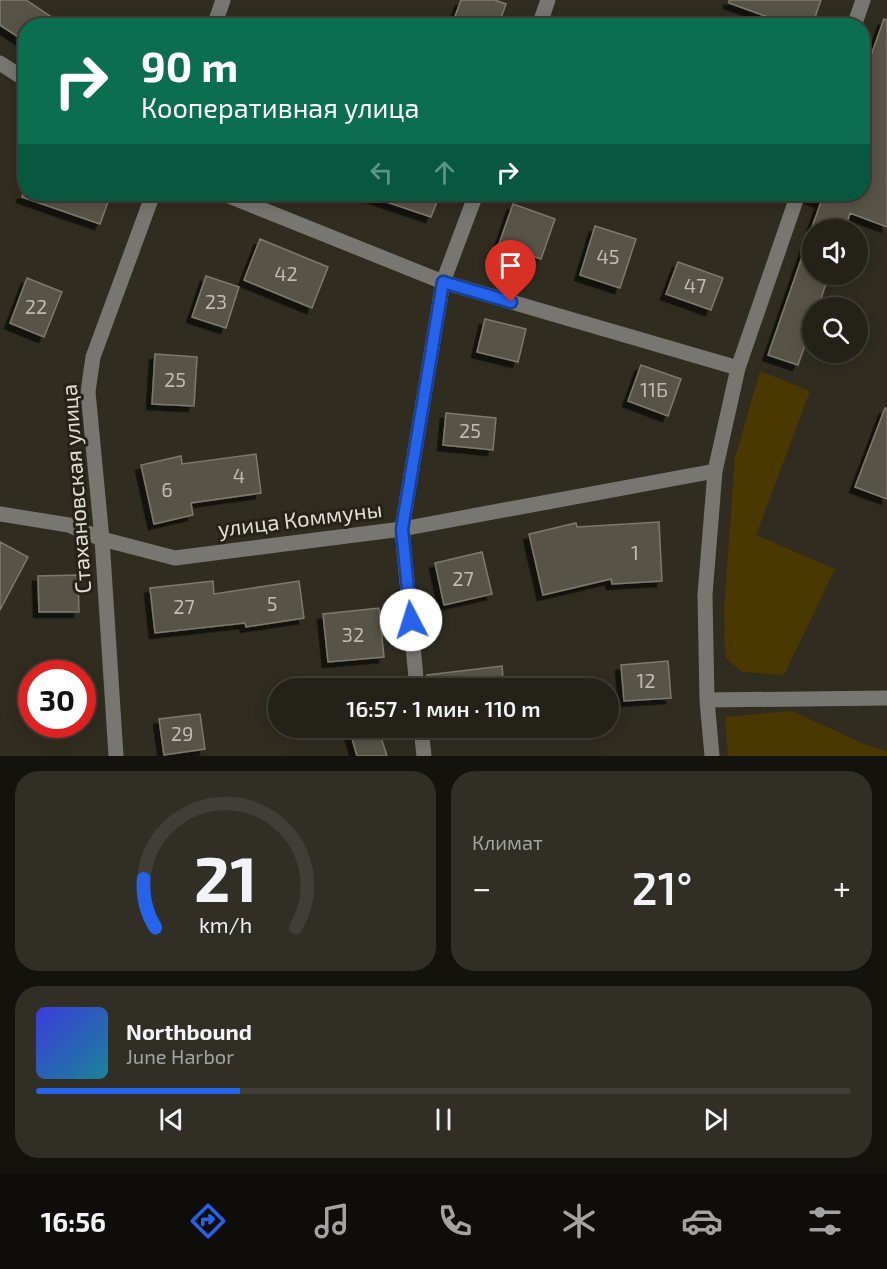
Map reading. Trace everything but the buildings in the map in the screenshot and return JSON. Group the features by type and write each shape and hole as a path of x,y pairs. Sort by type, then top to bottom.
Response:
{"street":[{"path":"217,18 223,0"},
{"path":"542,18 548,0"},
{"path":"857,18 863,0"},
{"path":"0,63 18,75"},
{"name":"Стахановская улица","path":"116,756 102,539 88,392 93,357 150,201"},
{"path":"241,201 443,282 738,369"},
{"path":"416,678 402,529 443,282 473,201"},
{"path":"712,756 707,700 705,595 715,471 738,369 796,201"},
{"name":"улица Коммуны","path":"0,514 69,525 102,539 175,558 402,529 715,471"},
{"path":"707,700 887,698"},
{"path":"422,738 424,756"}],"shaded area":[{"path":"760,371 810,391 756,535 835,569 784,675 742,672 725,657 724,610 735,458"},
{"path":"792,711 864,744 887,751 887,756 728,756 725,717"}],"route":[{"path":"411,620 402,529 443,282 511,302"}]}
